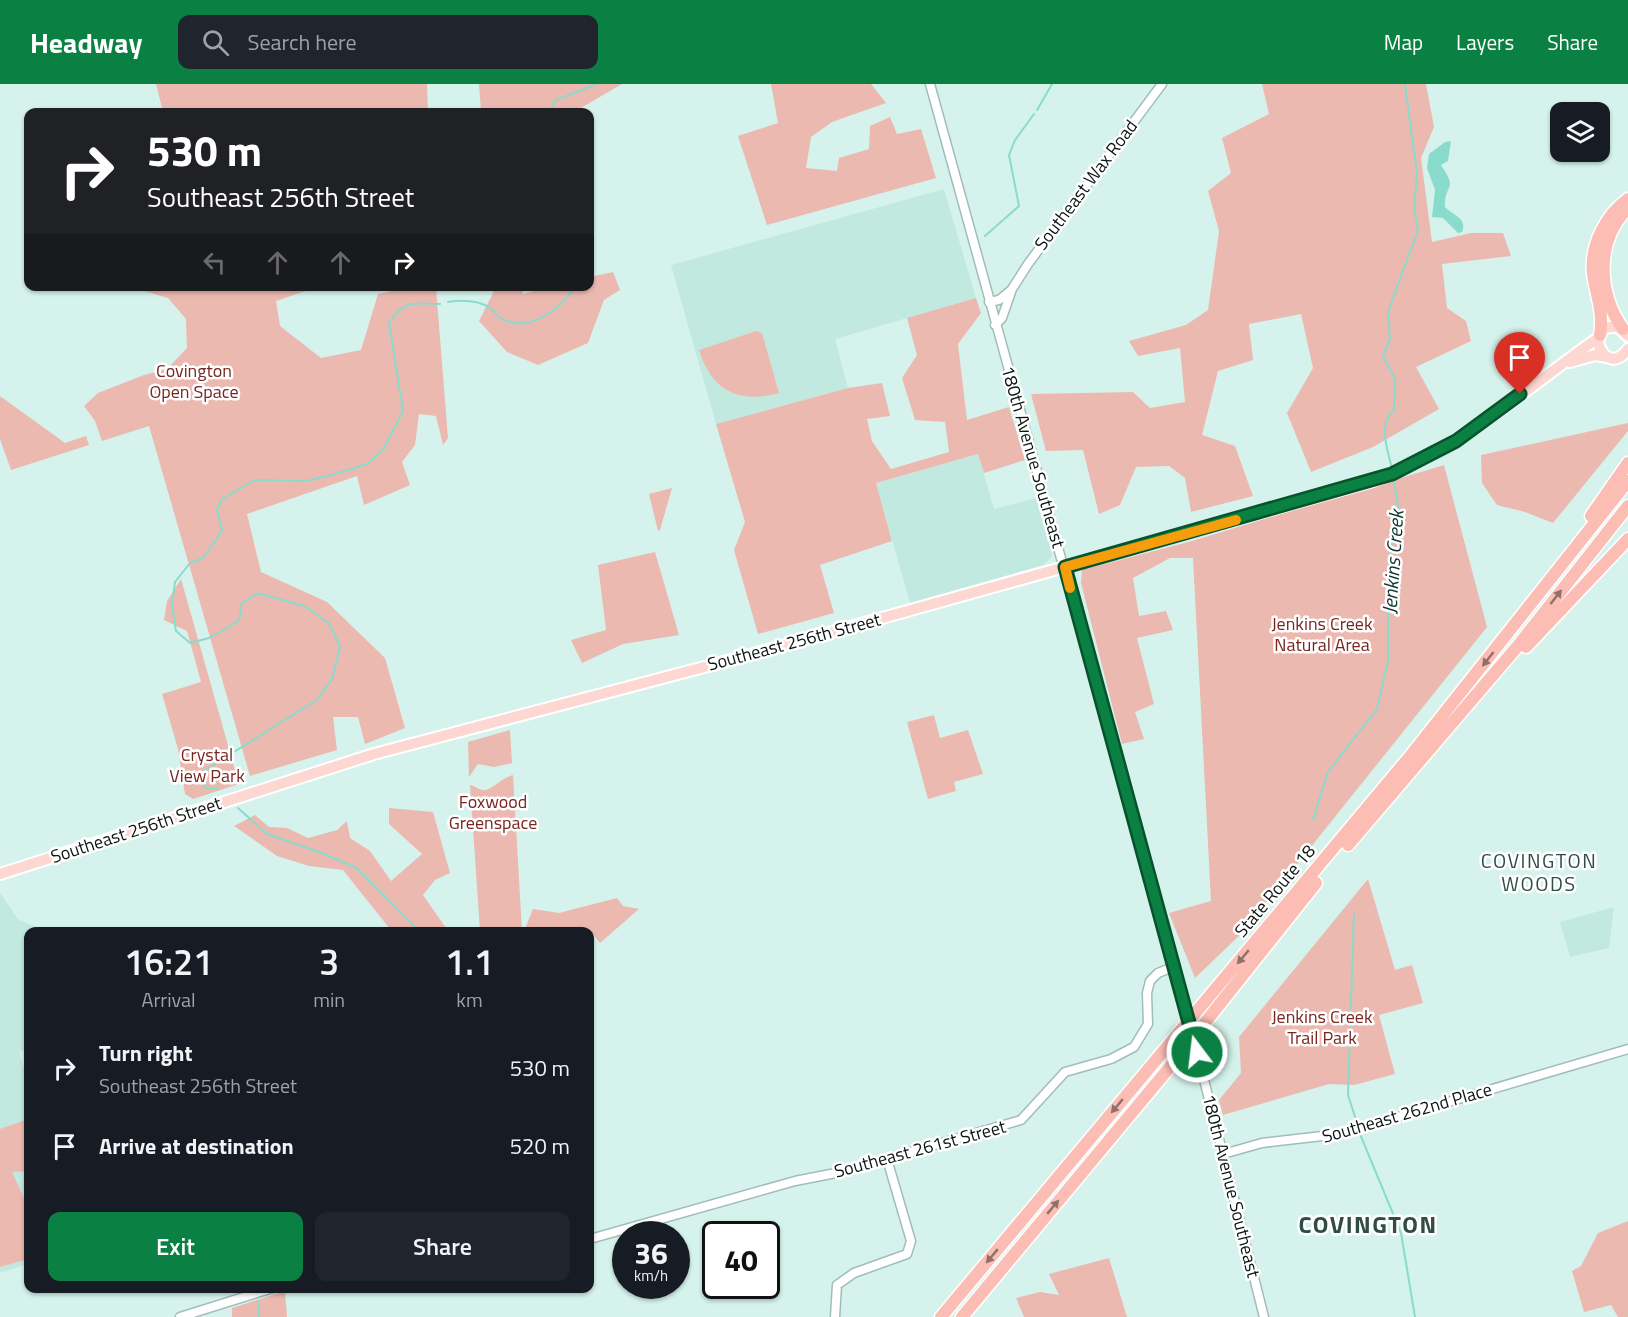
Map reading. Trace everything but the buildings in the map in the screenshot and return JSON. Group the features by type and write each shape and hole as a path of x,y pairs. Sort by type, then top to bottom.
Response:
{"highway":[{"path":"1599,336 1602,315 1593,272 1594,253 1605,224 1628,199"},
{"path":"1625,333 1609,301 1604,262 1611,233 1628,209"},
{"path":"1506,635 1628,463"},
{"name":"State Route 18","path":"1345,842 1628,481"},
{"name":"State Route 18","path":"940,1317 1345,842 1517,647 1628,506"},
{"path":"1425,754 1628,539"},
{"name":"State Route 18","path":"962,1317 1169,1068 1323,868"}],"main road":[{"path":"1607,357 1599,349 1599,336 1613,327 1625,333"},
{"name":"Southeast 256th Street","path":"0,874 374,754 746,656 1392,474 1438,452 1564,364 1599,336"},
{"name":"Southeast 256th Street","path":"1564,364 1591,356 1617,358 1627,351"}],"street":[{"name":"180th Avenue Southeast","path":"930,84 1197,1052 1264,1317"},
{"name":"Southeast Wax Road","path":"995,325 1002,318 1012,289 1028,264 1162,84"},
{"name":"Southeast Wax Road","path":"989,302 1004,296 1012,289"},
{"name":"Southeast 261st Street","path":"594,1238 795,1181 841,1172 1021,1120 1065,1072 1111,1059 1134,1047 1148,1024 1147,993 1150,981 1158,973 1173,967"},
{"name":"Southeast 262nd Place","path":"1223,1154 1262,1143 1340,1134 1628,1049"},
{"path":"835,1317 837,1285 855,1273 907,1254 911,1241 887,1159"},
{"path":"180,1317 257,1293"}],"shaded area":[{"path":"1451,141 1448,161 1441,165 1450,184 1445,207 1463,223 1462,232 1458,233 1443,218 1432,217 1435,190 1427,168 1429,154 1445,142"},
{"path":"944,189 976,298 835,339 848,388 716,424 671,265"},
{"path":"978,454 994,509 1036,498 1052,554 1051,558 1043,565 910,603 876,483"},
{"path":"0,893 18,919 35,927 24,927 24,1050 19,1052 24,1069 24,1265 0,1273"},
{"path":"1614,907 1609,948 1570,957 1560,922"}],"green space":[{"path":"156,84 427,84 428,108 162,108"},
{"path":"479,84 622,84 581,108 481,108"},
{"path":"771,84 871,84 886,103 832,122 811,137 806,168 837,171 839,158 869,149 870,126 890,117 897,134 921,129 936,178 767,225 738,136 778,123"},
{"path":"1262,84 1426,84 1434,127 1421,158 1432,242 1471,233 1503,233 1511,256 1442,264 1447,308 1466,321 1471,341 1416,367 1439,409 1373,447 1311,472 1287,413 1313,368 1301,314 1249,324 1253,360 1218,371 1202,435 1235,446 1253,496 1191,512 1185,478 1169,466 1136,467 1120,505 1099,514 1083,450 1046,451 1031,394 1133,392 1150,408 1185,402 1180,348 1138,356 1129,341 1186,325 1208,310 1219,231 1208,191 1231,173 1222,138 1269,114"},
{"path":"613,272 620,290 604,300 588,343 538,365 507,352 479,321 494,291 523,291 523,294 534,291 594,291 594,276"},
{"name":"Covington Open Space","path":"144,291 305,291 276,301 280,326 321,358 361,350 378,294 393,291 436,291 448,438 443,445 436,416 419,414 415,445 402,462 410,485 364,505 357,476 247,514 261,572 327,602 385,658 405,728 365,744 358,717 333,717 337,750 250,776 149,426 102,441 95,421 84,406 98,393 144,375 167,369 187,348 186,319 168,298"},
{"path":"976,298 981,313 958,344 967,420 1009,407 1025,460 984,473 978,454 876,483 892,541 820,565 834,613 758,634 734,550 745,522 716,424 848,388 882,383 890,416 867,419 872,441 891,469 949,452 945,422 915,420 902,378 917,355 907,318"},
{"path":"756,331 762,333 779,393 751,397 739,395 719,385 711,376 699,350"},
{"path":"0,396 65,443 86,436 89,445 11,470 0,439"},
{"path":"1628,423 1628,431 1553,523 1525,512 1497,505 1482,483 1481,455"},
{"name":"Jenkins Creek Natural Area","path":"1444,465 1487,627 1242,933 1195,978 1169,913 1211,901 1193,558 1170,558 1133,578 1139,616 1166,611 1173,630 1137,638 1154,704 1135,712 1144,739 1122,744 1081,583 1082,570 1192,541"},
{"path":"672,488 660,530 658,531 649,494"},
{"path":"655,552 679,635 623,644 582,663 571,640 606,630 598,565"},
{"name":"Crystal View Park","path":"181,579 239,784 193,799 185,794 178,749 162,694 201,682 187,631 164,620 167,601"},
{"path":"934,715 940,738 968,730 983,774 954,782 956,791 928,799 907,722"},
{"name":"Foxwood Greenspace","path":"510,730 512,763 494,767 478,764 469,777 468,742"},
{"name":"Foxwood Greenspace","path":"513,775 522,927 480,927 470,785 486,790"},
{"path":"389,808 433,812 450,873 435,880 423,895 445,927 388,927 343,870 309,866 277,856 234,826 255,815 269,827 287,828 308,838 337,830 347,821 350,838 370,851 391,881 422,854 389,824"},
{"name":"Jenkins Creek Trail Park","path":"1368,879 1395,970 1412,965 1423,1003 1379,1015 1395,1074 1354,1085 1329,1084 1223,1115 1219,1100 1241,1073 1239,1037"},
{"path":"617,898 623,906 639,909 600,943 594,935 594,927 526,927 533,909 559,913"},
{"path":"24,1120 24,1171 12,1172 24,1198 24,1260 0,1267 0,1129"},
{"path":"1628,1221 1628,1317 1618,1317 1611,1305 1584,1312 1572,1271 1581,1266 1598,1233"},
{"path":"1109,1258 1127,1317 1024,1317 1016,1298 1040,1292 1059,1295 1049,1274"},
{"path":"285,1293 287,1317 232,1317 232,1308"}],"waterway":[{"path":"551,108 556,100 597,84"},
{"path":"1037,110 1052,84"},
{"name":"Jenkins Creek","path":"1392,469 1386,446 1385,430 1389,416 1394,410 1395,379 1383,356 1390,339 1388,312 1418,230 1414,211 1417,174 1405,84"},
{"path":"985,236 1019,206 1009,155 1015,140 1034,114"},
{"path":"448,302 479,303 490,308 499,317 521,324 542,318 561,304 572,291"},
{"path":"218,789 207,788 199,782 199,774 318,699 332,679 340,647 329,623 304,606 258,593 242,603 239,621 209,638 190,643 176,631 172,606 175,582 190,563 203,558 222,531 217,510 222,499 255,480 306,481 335,474 367,464 383,450 403,411 389,323 401,309 411,304 440,304"},
{"name":"Jenkins Creek","path":"1313,820 1328,772 1377,709 1388,661 1388,568 1398,505 1393,478"},
{"path":"238,808 267,834 357,868 415,927"},
{"name":"Jenkins Creek","path":"1354,914 1348,1095 1357,1123"},
{"name":"Jenkins Creek","path":"1360,1134 1401,1233 1415,1317"},
{"path":"258,1301 259,1317"}],"slow traffic":[{"path":"1070,588 1065,567 1236,520"}],"district":[{"name":"COVINGTON WOODS","path":"1539,872"},
{"name":"COVINGTON","path":"1368,1225"}],"route":[{"path":"1197,1052 1065,567 1304,501 1392,474 1424,460 1456,441 1520,394"}]}
